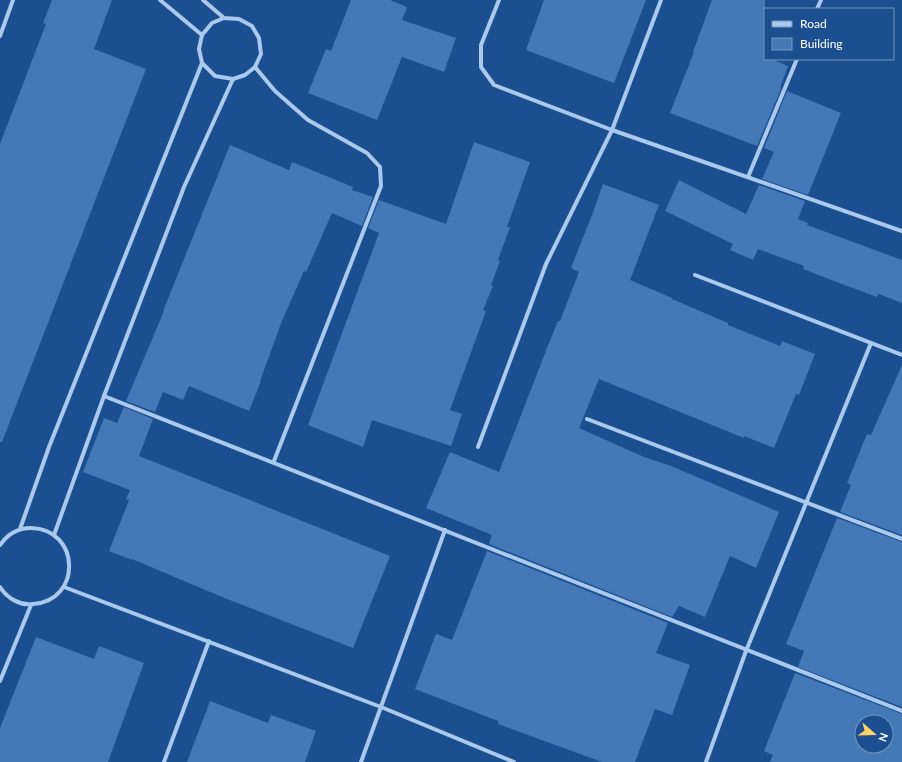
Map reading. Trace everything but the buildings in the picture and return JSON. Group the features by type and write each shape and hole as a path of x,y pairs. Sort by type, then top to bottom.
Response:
{"street":[{"path":"0,36 13,0"},
{"path":"160,0 202,34"},
{"path":"203,0 224,18"},
{"path":"499,0 481,45 481,67 494,84 612,130 902,231"},
{"path":"478,447 546,264 612,130 661,0"},
{"path":"224,18 239,19 252,26 259,38 261,54 255,67 245,75 233,80 215,76 202,63 199,49 202,34 212,23 224,18"},
{"path":"748,177 797,60"},
{"path":"20,529 49,447 202,63"},
{"path":"255,67 275,91 308,120 367,153 380,167 381,186 274,461"},
{"path":"54,535 104,396 184,187 233,80"},
{"path":"695,275 902,355"},
{"path":"706,762 746,651 807,504 871,343"},
{"path":"104,396 274,461 746,651 902,711"},
{"path":"587,419 902,539"},
{"path":"0,544 6,537 20,529 38,528 46,530 54,535 63,544 68,555 69,572 68,580 64,587 53,598 38,604 30,605 14,600 0,589"},
{"path":"361,762 445,530"},
{"path":"64,587 381,707 514,762"},
{"path":"0,680 30,605"},
{"path":"164,762 209,641"}]}
